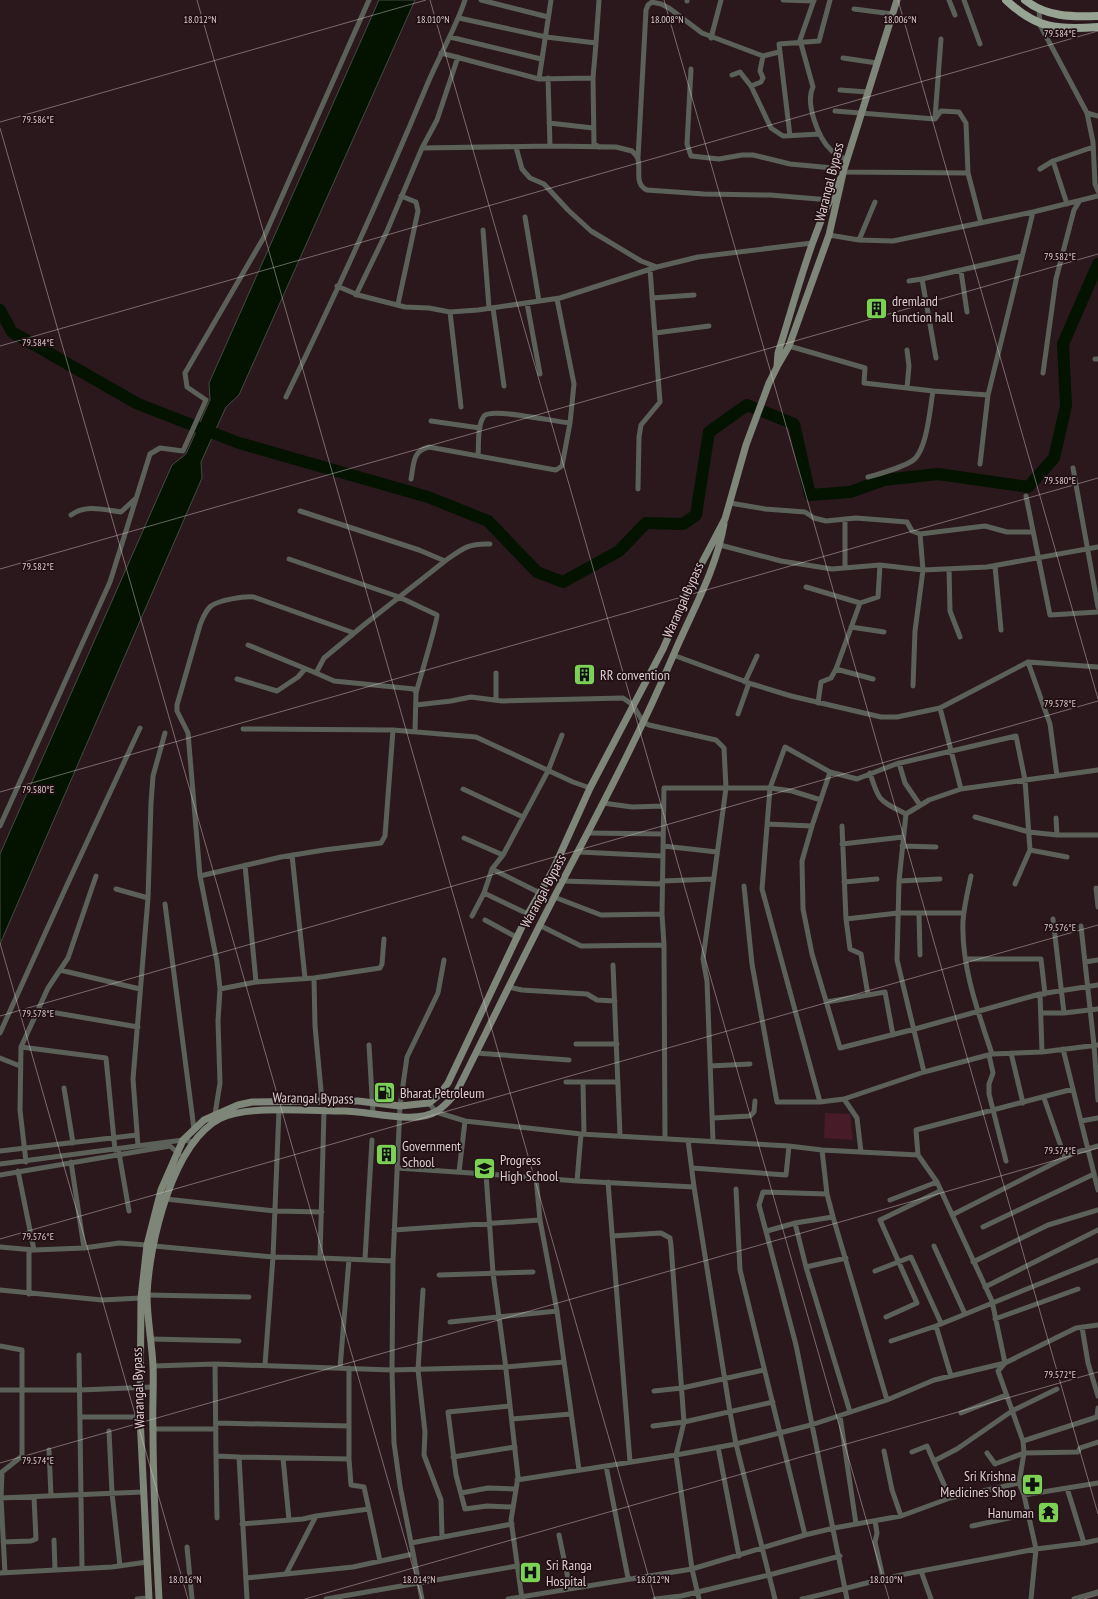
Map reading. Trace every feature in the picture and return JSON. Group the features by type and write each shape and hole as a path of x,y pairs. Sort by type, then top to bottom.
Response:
{"main road":[{"name":"Warangal Bypass","path":"730,503 746,445 769,383 789,346 829,235 839,197 843,173 897,0"},
{"path":"1006,0 1024,15 1040,25 1070,28 1098,27"},
{"path":"1025,0 1039,9 1063,16 1098,16"},
{"path":"777,367 778,353 812,243 843,173"},
{"path":"150,1246 161,1190 176,1153 183,1140 194,1129 215,1114 228,1108 252,1102 322,1100 400,1106 429,1103 439,1095 448,1083 518,938 528,914 553,870 590,788 663,649 689,589 724,519 730,503"},
{"name":"Warangal Bypass","path":"159,1599 152,1429 153,1366 144,1296 150,1246 166,1199 184,1156 204,1130 222,1117 242,1112 279,1110 324,1111 373,1113 401,1117 418,1116 436,1112 456,1093 562,881 579,852 603,803 649,725 673,655 707,582 720,545 724,519"},
{"path":"144,1296 140,1417 149,1598"}],"street":[{"path":"0,826 110,582 150,454 160,448 182,451 206,400 187,387 185,373 264,237 369,0"},
{"path":"286,397 376,206 441,53 460,18 465,0"},
{"path":"481,0 548,17"},
{"path":"539,79 551,0"},
{"path":"600,0 593,78 594,144 600,147"},
{"path":"711,38 721,0"},
{"path":"783,0 814,1 800,40 813,87 810,93 810,106 820,134 831,150 847,160"},
{"path":"790,136 778,44 819,42 830,0"},
{"path":"949,0 955,15"},
{"path":"964,0 980,44"},
{"path":"779,52 763,56 711,38 693,28 660,4 652,2 648,5 646,10 638,158 639,181 642,188 655,192 770,195 830,200"},
{"path":"854,9 893,14"},
{"path":"1039,9 1040,25 1087,113 1093,147 1095,184 1098,191"},
{"path":"460,18 546,37 596,44"},
{"path":"450,37 541,59"},
{"path":"935,119 940,39"},
{"path":"441,53 539,79 593,78"},
{"path":"751,86 761,82 763,78 760,71 763,56"},
{"path":"356,295 387,231 422,148 437,120 458,57"},
{"path":"844,58 877,64"},
{"path":"691,69 687,144 691,156 720,159 742,155 753,155 790,164 843,173 968,173"},
{"path":"732,75 740,72 751,86 771,128 783,136 820,134"},
{"path":"548,78 550,146"},
{"path":"840,90 868,92"},
{"path":"835,111 935,119"},
{"path":"935,119 941,111 959,112 966,123 968,173 981,222"},
{"path":"1087,113 1098,116"},
{"path":"549,123 593,128"},
{"path":"422,148 550,146 626,148 632,151 638,158"},
{"path":"516,147 522,169 530,178 544,184 568,210 591,231 641,261 657,267"},
{"path":"1040,170 1053,161 1093,147"},
{"path":"1053,161 1067,204"},
{"path":"398,304 418,211 416,202 401,196"},
{"path":"829,235 859,240 892,241 1079,202 1098,196"},
{"path":"859,240 875,202"},
{"path":"1043,373 1056,279 1074,210 1079,202"},
{"path":"980,464 988,395 1033,212"},
{"path":"525,216 539,301"},
{"path":"483,230 491,308 504,386"},
{"path":"337,286 356,295 398,304 450,312 557,299 657,267 698,258 812,243"},
{"path":"909,281 961,271 1022,256"},
{"path":"638,489 639,437 641,426 660,402 650,269"},
{"path":"961,271 967,312"},
{"path":"922,279 936,358"},
{"path":"652,298 694,295"},
{"path":"411,479 416,456 422,449 429,447 550,469 559,469 562,466 570,423 574,384 557,299"},
{"path":"527,303 540,374"},
{"path":"450,312 461,407"},
{"path":"655,333 709,326"},
{"path":"789,346 865,368 864,383 933,391 988,395"},
{"path":"907,350 909,366 907,388"},
{"path":"868,477 906,464 919,456 923,445 933,391"},
{"path":"478,456 480,428 484,416 492,412 570,423"},
{"path":"431,421 480,428"},
{"path":"1073,468 1098,607"},
{"path":"1026,496 1050,615 1098,612"},
{"path":"71,515 79,510 89,508 121,512 136,499"},
{"path":"730,503 765,509 805,512 814,518 826,521 856,518 907,522 912,531 920,534 985,526 1007,532 1033,532"},
{"path":"300,511 419,550 445,561"},
{"path":"845,519 845,568"},
{"path":"913,686 915,631 923,570 920,534"},
{"path":"316,673 324,658 445,561 466,547 476,543 490,544"},
{"path":"720,545 781,562 832,569 880,564 923,570 995,566 1098,547"},
{"path":"289,559 399,597 433,612 438,618 428,646 416,693 415,731"},
{"path":"806,587 860,603 878,597 880,564"},
{"path":"995,566 1000,630"},
{"path":"949,569 950,611 960,637"},
{"path":"215,1114 220,1083 218,1021 220,988 217,962 200,876 188,733 177,710 177,705 205,612 212,605 246,596 254,597 354,633"},
{"path":"818,703 821,682 831,678 836,669 860,603"},
{"path":"851,627 884,632"},
{"path":"248,645 334,681 406,686 414,689 416,693"},
{"path":"673,655 773,690 818,703 881,717 897,717 940,708 1028,662 1098,667"},
{"path":"738,714 747,682 757,656"},
{"path":"1028,662 1050,724 1057,776"},
{"path":"237,679 277,691 298,677 305,668"},
{"path":"836,669 873,679"},
{"path":"496,673 496,700"},
{"path":"416,705 451,702 471,697 496,700 623,698 633,705 649,725 716,740 724,748 726,788 703,959 707,982 713,1141"},
{"path":"940,708 961,789"},
{"path":"0,1033 140,728"},
{"path":"243,729 393,730 476,737 548,771 590,788"},
{"path":"200,876 292,855 381,843 385,836 393,730"},
{"path":"138,1146 133,1079 148,898 153,776 165,733"},
{"path":"472,916 484,893 492,869 503,855 548,771 562,735"},
{"path":"820,1102 762,889 770,788 785,747 830,772 857,779 899,763 1016,736 1024,780 1030,850 1015,884"},
{"path":"899,763 905,783 920,805"},
{"path":"924,1072 915,1029 897,960 899,881 906,814 929,800 961,789 1098,770"},
{"path":"830,772 802,861 803,909 812,954 840,1048 1043,994 1098,985"},
{"path":"870,773 877,796 884,802 906,814"},
{"path":"665,1139 664,945 662,914 664,788 770,788 792,791 821,800"},
{"path":"463,789 523,817"},
{"path":"603,803 632,807 664,806"},
{"path":"975,817 1029,832 1057,835 1098,835"},
{"path":"1056,818 1057,835"},
{"path":"767,824 812,826"},
{"path":"842,826 846,919 850,949 861,954 868,995"},
{"path":"588,833 663,834"},
{"path":"842,844 903,837"},
{"path":"464,838 503,855"},
{"path":"663,846 717,852"},
{"path":"902,846 936,847"},
{"path":"1030,850 1066,857"},
{"path":"579,852 662,856"},
{"path":"292,855 305,978"},
{"path":"246,865 256,982"},
{"path":"492,869 540,893"},
{"path":"26,1162 20,1110 21,1047 48,988 68,958 96,876"},
{"path":"971,876 964,913 966,959 978,1012 990,1055 993,1073 989,1089 1006,1161"},
{"path":"562,881 662,882 714,879"},
{"path":"844,882 877,879"},
{"path":"899,881 940,879"},
{"path":"744,886 752,964 777,1102 820,1102 844,1099 924,1072 990,1055 1042,1052 1096,1045"},
{"path":"1096,888 1098,907"},
{"path":"116,889 148,898"},
{"path":"484,893 528,914"},
{"path":"554,897 601,916 662,914"},
{"path":"165,904 194,1129"},
{"path":"846,919 898,913 964,913"},
{"path":"919,913 920,955"},
{"path":"1053,919 1064,1013"},
{"path":"485,920 518,938"},
{"path":"539,926 581,946 664,945"},
{"path":"1081,926 1090,1010 1096,1045 1098,1100"},
{"path":"220,988 256,982 314,978 380,968 382,964 384,939"},
{"path":"966,959 1041,959 1043,994 1041,1013 1042,1052"},
{"path":"422,1599 394,1443 392,1370 394,1230 401,1117 400,1106 407,1057 438,993 444,960"},
{"path":"1085,962 1098,960"},
{"path":"613,965 620,1135"},
{"path":"60,970 140,989"},
{"path":"314,978 315,1026 322,1100"},
{"path":"508,987 522,990 586,994 598,1000 615,1001"},
{"path":"826,1002 885,992 893,1035"},
{"path":"1041,1013 1064,1013 1098,1009"},
{"path":"39,1010 138,1027"},
{"path":"576,1044 617,1044"},
{"path":"369,1045 373,1113"},
{"path":"21,1047 106,1058 113,1139 129,1211"},
{"path":"1063,1049 1098,1189"},
{"path":"1011,1053 1023,1103"},
{"path":"476,1054 569,1060"},
{"path":"0,1058 20,1066"},
{"path":"710,1066 750,1064"},
{"path":"566,1082 617,1082"},
{"path":"577,1182 583,1134 583,1083"},
{"path":"64,1088 73,1143"},
{"path":"1005,1362 992,1302 936,1182 918,1155 916,1130 1044,1098 1073,1089"},
{"path":"1044,1098 1065,1158"},
{"path":"844,1099 857,1118 861,1152"},
{"path":"712,1118 750,1116 754,1112 755,1101"},
{"path":"429,1103 436,1112 465,1121 583,1134 620,1135 789,1146 822,1150 918,1155"},
{"path":"265,1365 274,1257 279,1110"},
{"path":"320,1258 324,1111"},
{"path":"1081,1121 1098,1118"},
{"path":"459,1172 465,1121"},
{"path":"0,1151 137,1135"},
{"path":"0,1175 71,1162 138,1146 183,1140 194,1142"},
{"path":"365,1259 372,1140"},
{"path":"688,1140 724,1380 736,1444 775,1599"},
{"path":"0,1164 170,1146 176,1153 184,1156"},
{"path":"692,1168 786,1175 789,1146"},
{"path":"952,1215 1065,1158 1087,1148 1098,1146"},
{"path":"822,1150 827,1194 887,1400"},
{"path":"71,1162 84,1248"},
{"path":"397,1168 577,1182 608,1182 694,1187"},
{"path":"18,1172 32,1250 29,1294"},
{"path":"486,1174 488,1225 493,1273 500,1316 515,1447 517,1480 512,1524 522,1598"},
{"path":"983,1227 1094,1174"},
{"path":"536,1178 540,1220 564,1362 579,1470"},
{"path":"608,1182 630,1462"},
{"path":"890,1200 936,1182"},
{"path":"736,1188 740,1270 764,1370 782,1432 805,1535"},
{"path":"886,1317 917,1303 880,1220 940,1191"},
{"path":"827,1194 763,1192 759,1205 796,1345 811,1425 848,1599"},
{"path":"166,1199 276,1211 322,1212"},
{"path":"973,1262 1048,1225 1098,1210"},
{"path":"767,1231 795,1223 833,1217"},
{"path":"394,1230 488,1225 540,1220"},
{"path":"795,1223 806,1267 850,1412"},
{"path":"985,1287 1098,1230"},
{"path":"612,1236 661,1233 670,1238 684,1422 676,1455 692,1569 699,1599"},
{"path":"0,1248 32,1250 84,1248 119,1243 274,1257 393,1260"},
{"path":"934,1246 965,1314"},
{"path":"875,1271 911,1257 941,1323"},
{"path":"806,1267 846,1258"},
{"path":"340,1368 349,1259"},
{"path":"891,1341 936,1326 1098,1260"},
{"path":"439,1275 533,1272"},
{"path":"995,1319 1078,1289"},
{"path":"0,1290 102,1300 144,1296 249,1297"},
{"path":"423,1290 418,1370 425,1432 424,1455 441,1500 442,1537"},
{"path":"450,1322 500,1316 556,1312"},
{"path":"517,1480 736,1444 811,1425 887,1400 934,1380 1005,1362 1076,1328 1098,1324"},
{"path":"936,1326 951,1376"},
{"path":"1082,1327 1088,1363 1098,1396"},
{"path":"150,1339 239,1341"},
{"path":"0,1346 22,1350 22,1456 2,1472 0,1498 3,1542 2,1573 82,1569 147,1562"},
{"path":"79,1355 82,1569"},
{"path":"153,1366 215,1364 418,1370 506,1367 564,1362"},
{"path":"1005,1362 998,1371 1023,1441 1024,1453 1019,1483 1024,1495 1036,1549 1031,1599"},
{"path":"215,1364 217,1518"},
{"path":"348,1368 349,1459 351,1485 364,1487 380,1561"},
{"path":"654,1391 682,1388 724,1380 764,1370"},
{"path":"0,1390 80,1390 152,1387"},
{"path":"934,1461 957,1449 1012,1412 1057,1389"},
{"path":"961,1413 1006,1395"},
{"path":"653,1426 684,1422 773,1402"},
{"path":"510,1406 448,1412 453,1457 465,1509 487,1506 513,1507"},
{"path":"1023,1441 1098,1418 1098,1408"},
{"path":"512,1419 571,1414"},
{"path":"840,1416 856,1524"},
{"path":"80,1417 140,1417"},
{"path":"152,1429 216,1426 349,1426"},
{"path":"109,1431 112,1493 120,1566"},
{"path":"986,1453 995,1464 1024,1453 1078,1452 1080,1448 1098,1442"},
{"path":"912,1452 926,1446 950,1498"},
{"path":"453,1457 515,1447"},
{"path":"718,1447 739,1556"},
{"path":"49,1450 51,1496"},
{"path":"884,1451 892,1490 901,1516"},
{"path":"216,1456 349,1459"},
{"path":"239,1457 247,1599"},
{"path":"283,1458 289,1520"},
{"path":"606,1466 628,1578"},
{"path":"508,1599 522,1598 628,1578 692,1569 805,1535 834,1528 901,1516 950,1498 1019,1483"},
{"path":"1024,1495 1098,1483"},
{"path":"461,1493 488,1488 516,1489"},
{"path":"1067,1488 1084,1543"},
{"path":"0,1498 144,1492"},
{"path":"3,1542 31,1541 36,1539 34,1497"},
{"path":"242,1524 289,1520 369,1508"},
{"path":"972,1526 1028,1514"},
{"path":"286,1574 316,1516"},
{"path":"875,1521 877,1533 875,1542 883,1578"},
{"path":"411,1543 512,1524"},
{"path":"559,1535 570,1588"},
{"path":"54,1540 55,1570"},
{"path":"802,1599 846,1589 883,1578 1036,1549 1098,1540"},
{"path":"187,1547 192,1599"},
{"path":"246,1578 353,1566 413,1554"},
{"path":"655,1599 681,1596 840,1556"},
{"path":"326,1599 517,1566"},
{"path":"921,1571 931,1599"},
{"path":"1074,1599 1098,1592"},
{"path":"137,1599 149,1598"}],"shaded area":[{"path":"379,0 415,0 239,395 226,407 201,462 202,478 0,944 0,854 172,465 186,454 210,400 209,383"},
{"path":"825,1113 850,1114 853,1140 824,1138"}],"waterway":[{"path":"0,310 12,332 138,404 239,443 428,497 488,521 537,572 563,582 619,551 646,523 683,524 696,515 709,432 747,405 794,424 810,495 850,492 884,480 938,474 1028,487 1054,458 1066,406 1063,344 1098,264"}],"place":[{"name":"dremland function hall","path":"876,309"},
{"name":"RR convention","path":"584,675"},
{"name":"Bharat Petroleum","path":"384,1093"},
{"name":"Government School","path":"387,1154"},
{"name":"Progress High School","path":"485,1168"},
{"name":"Sri Krishna Medicines Shop","path":"1032,1484"},
{"name":"Hanuman","path":"1049,1513"},
{"name":"Sri Ranga Hospital","path":"530,1573"}]}
